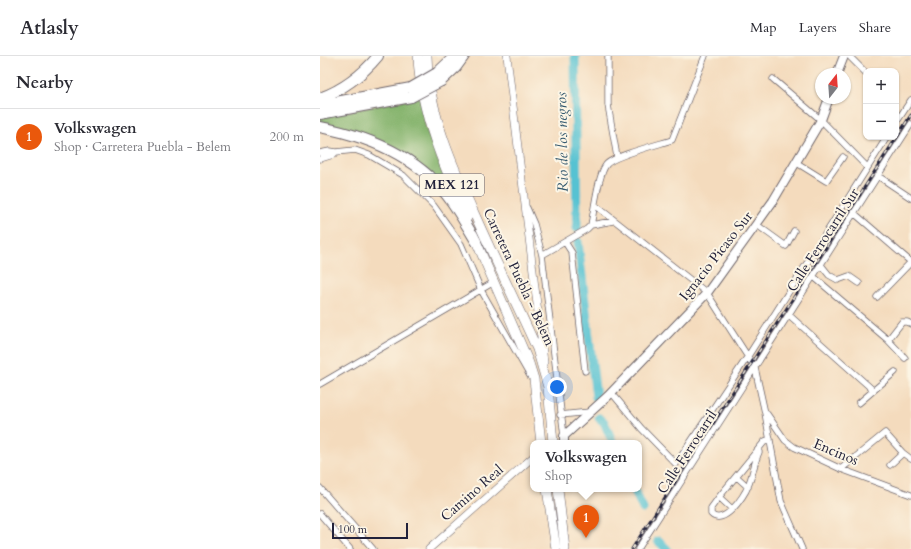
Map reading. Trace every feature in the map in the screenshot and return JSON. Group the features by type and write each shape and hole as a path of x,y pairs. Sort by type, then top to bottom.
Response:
{"highway":[{"path":"320,98 330,94 356,78 378,56"},
{"path":"439,77 455,56"},
{"path":"320,114 411,93 456,67 464,56"},
{"path":"320,105 411,93"},
{"path":"320,127 366,138 403,156 426,173 452,201 476,241"}],"main road":[{"name":"Carretera Puebla - Belem","path":"418,56 425,109 448,177 529,363 534,379 541,440"},
{"name":"Carretera Puebla - Belem","path":"427,56 432,100 444,141 467,198 537,349 545,373 548,387 553,440"},
{"path":"839,68 844,56"},
{"name":"Ignacio Picaso Sur","path":"564,440 707,293 757,225 797,163 822,120 827,104"},
{"path":"547,492 556,549"},
{"path":"558,492 565,549"}],"street":[{"path":"507,56 545,373"},
{"path":"608,56 608,105 617,158"},
{"path":"591,225 606,164 617,158 672,140 705,56"},
{"path":"849,56 863,69"},
{"path":"773,79 822,120 867,167"},
{"path":"899,118 911,100"},
{"name":"Calle Ferrocarril Sur","path":"755,368 911,124"},
{"name":"Calle Ferrocarril","path":"611,392 641,428 676,464 748,356 885,140"},
{"path":"320,153 330,150 336,152 354,150 369,155 403,175 434,206 461,244 481,290 529,375 534,379"},
{"path":"320,159 333,155 336,152"},
{"path":"797,163 826,181 843,157"},
{"path":"878,176 911,198"},
{"path":"525,202 534,224 542,255 564,440"},
{"path":"595,205 613,221 707,293 748,356 755,368 766,413 781,501 802,549"},
{"path":"854,213 911,262 877,297"},
{"path":"542,255 591,225 613,221"},
{"path":"757,225 786,246 794,231"},
{"path":"565,242 572,253 585,371"},
{"path":"821,265 833,278 838,280 849,276 859,283"},
{"path":"814,277 888,340 905,358"},
{"path":"320,384 494,282"},
{"path":"789,315 873,390"},
{"path":"888,340 902,322 911,324"},
{"name":"Calle Ferrocarril","path":"638,549 755,368"},
{"path":"859,403 895,372"},
{"path":"560,415 590,412"},
{"name":"Encinos","path":"766,413 785,440 794,447 841,469 911,495"},
{"path":"841,469 884,433 887,433 903,453 911,459"},
{"path":"752,461 748,487 726,516 720,518 714,517 711,514 711,508 719,497 752,461 764,440 770,439"},
{"path":"890,465 903,453"},
{"name":"Camino Real","path":"429,549 530,460"},
{"path":"737,477 748,487"},
{"path":"320,488 373,549"},
{"path":"719,497 732,509"},
{"path":"320,514 350,549"}],"green space":[{"path":"420,97 426,128 453,200 397,148 355,130 320,122 320,117"}],"waterway":[{"name":"Rio de los negros","path":"575,56 577,228"},
{"name":"Rio de los negros","path":"578,242 596,397"},
{"name":"Rio de los negros","path":"599,418 604,422 612,440"},
{"name":"Rio de los negros","path":"635,492 643,509"},
{"name":"Rio de los negros","path":"658,541 667,549"}],"railway":[{"path":"632,549 911,115"}],"place":[{"name":"Volkswagen","path":"586,538"}]}
